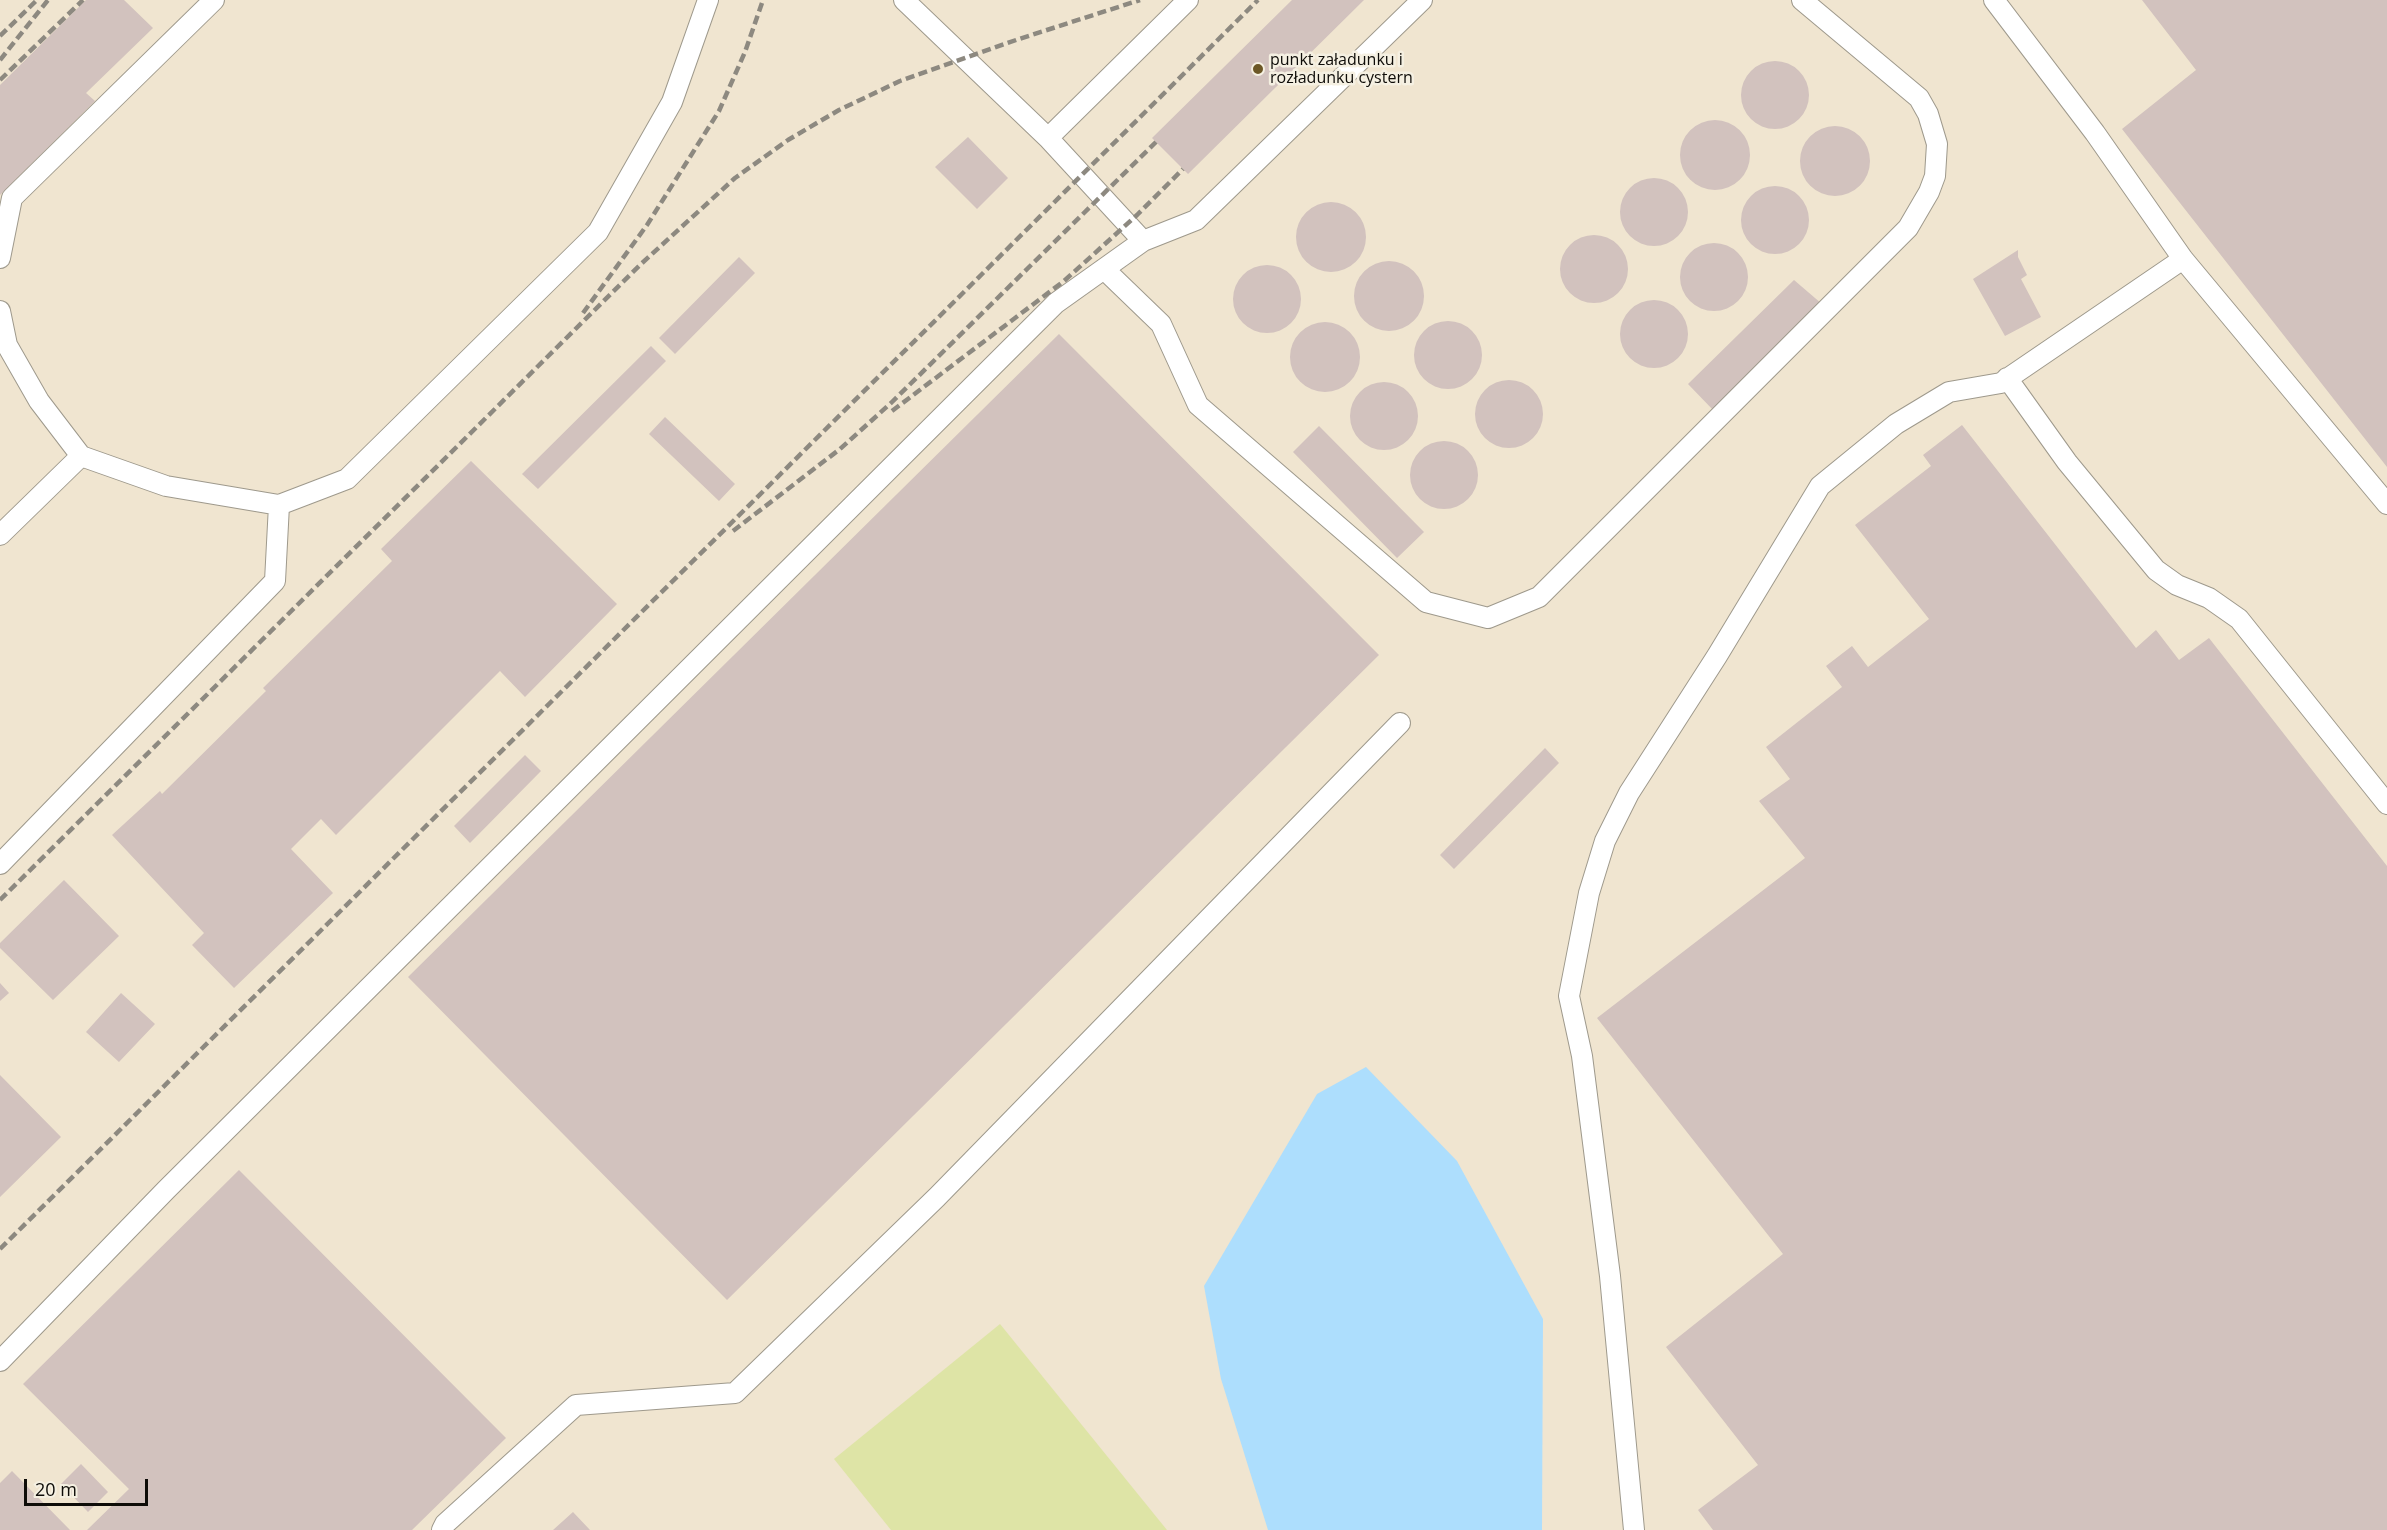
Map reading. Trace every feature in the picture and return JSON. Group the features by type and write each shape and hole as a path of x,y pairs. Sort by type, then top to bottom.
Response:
{"lane":[{"path":"0,258 12,198 214,0"},
{"path":"0,312 8,345 39,401 81,456 166,486 279,505 347,479 598,232 672,102 708,0"},
{"path":"904,0 1048,138 1143,241"},
{"path":"1048,138 1188,0"},
{"path":"0,1361 166,1190 1048,311 1143,241 1196,220 1422,0"},
{"path":"1104,269 1161,324 1198,405 1426,602 1488,618 1539,597 1908,228 1929,192 1935,176 1937,144 1928,114 1919,98 1802,0"},
{"path":"1994,0 2095,133 2182,259 2387,504"},
{"path":"1634,1530 1610,1276 1582,1056 1569,996 1589,893 1602,851 1629,793 1717,656 1820,486 1896,424 1948,392 2001,383 2182,259"},
{"path":"2007,378 2067,462 2156,570 2177,585 2209,598 2239,619 2387,804"},
{"path":"0,535 81,456"},
{"path":"0,864 275,581 279,505"},
{"path":"442,1530 444,1524 576,1405 735,1393 937,1197 1400,723"}],"shaded area":[{"path":"0,0 2387,0 2387,1530 0,1530"}],"green space":[{"path":"1000,1324 1167,1530 891,1530 834,1459"}],"water":[{"path":"1366,1067 1457,1161 1543,1319 1542,1530 1268,1530 1221,1379 1204,1286 1317,1094"}],"building":[{"path":"86,0 124,0 153,28 86,93 95,101 0,195 0,85"},
{"name":"punkt załadunku i rozładunku cystern","path":"1292,0 1364,0 1188,174 1152,138"},
{"path":"2142,0 2387,0 2387,467 2122,129 2196,70"},
{"path":"1768,61 1782,61 1794,66 1804,76 1809,95 1804,114 1794,124 1782,129 1768,129 1756,124 1746,114 1741,102 1741,88 1746,76 1756,66"},
{"path":"1715,120 1734,126 1744,136 1750,155 1744,174 1734,184 1715,190 1696,184 1686,174 1680,155 1686,136 1696,126"},
{"path":"1835,126 1854,132 1864,142 1870,161 1864,180 1854,190 1835,196 1816,190 1806,180 1800,161 1806,142 1816,132"},
{"path":"968,137 1008,178 977,209 935,167"},
{"path":"1647,178 1661,178 1673,183 1683,193 1688,212 1683,231 1673,241 1661,246 1647,246 1635,241 1625,231 1620,219 1620,205 1625,193 1635,183"},
{"path":"1768,186 1782,186 1794,191 1804,201 1809,220 1804,239 1794,249 1782,254 1768,254 1756,249 1746,239 1741,227 1741,213 1746,201 1756,191"},
{"path":"1331,202 1350,208 1360,218 1366,237 1360,256 1350,266 1331,272 1312,266 1302,256 1296,237 1302,218 1312,208"},
{"path":"1587,235 1601,235 1613,240 1623,250 1628,269 1623,288 1613,298 1601,303 1587,303 1575,298 1565,288 1560,276 1560,262 1565,250 1575,240"},
{"path":"1707,243 1721,243 1733,248 1743,258 1748,277 1743,296 1733,306 1721,311 1707,311 1695,306 1685,296 1680,284 1680,270 1685,258 1695,248"},
{"path":"2018,250 2018,257 2027,275 2021,279 2041,317 2005,336 1973,279"},
{"path":"739,257 755,273 675,354 659,338"},
{"path":"1389,261 1408,267 1418,277 1424,296 1418,315 1408,325 1389,331 1370,325 1360,315 1354,296 1360,277 1370,267"},
{"path":"1260,265 1274,265 1286,270 1296,280 1301,299 1296,318 1286,328 1274,333 1260,333 1248,328 1238,318 1233,306 1233,292 1238,280 1248,270"},
{"path":"1794,280 1822,304 1715,412 1688,384"},
{"path":"1647,300 1661,300 1673,305 1683,315 1688,334 1683,353 1673,363 1661,368 1647,368 1635,363 1625,353 1620,341 1620,327 1625,315 1635,305"},
{"path":"1441,321 1455,321 1467,326 1477,336 1482,355 1477,374 1467,384 1455,389 1441,389 1429,384 1419,374 1414,362 1414,348 1419,336 1429,326"},
{"path":"1325,322 1344,328 1354,338 1360,357 1354,376 1344,386 1325,392 1306,386 1296,376 1290,357 1296,338 1306,328"},
{"path":"1059,334 1379,655 727,1300 408,977"},
{"path":"651,346 666,361 538,489 522,474"},
{"path":"1502,380 1516,380 1528,385 1538,395 1543,414 1538,433 1528,443 1516,448 1502,448 1490,443 1480,433 1475,421 1475,407 1480,395 1490,385"},
{"path":"1377,382 1391,382 1403,387 1413,397 1418,416 1413,435 1403,445 1391,450 1377,450 1365,445 1355,435 1350,423 1350,409 1355,397 1365,387"},
{"path":"665,417 735,484 719,501 649,434"},
{"path":"1962,425 2136,648 2156,630 2179,660 2209,638 2387,866 2387,1530 1713,1530 1698,1510 1758,1465 1666,1347 1783,1254 1597,1018 1805,858 1759,801 1790,779 1766,747 1842,687 1826,666 1852,646 1868,667 1929,619 1855,525 1931,466 1923,455"},
{"path":"1319,426 1424,532 1397,558 1293,452"},
{"path":"1437,441 1451,441 1463,446 1473,456 1478,475 1473,494 1463,504 1451,509 1437,509 1425,504 1415,494 1410,482 1410,468 1415,456 1425,446"},
{"path":"471,461 617,604 525,697 500,671 336,835 321,819 291,849 333,893 234,988 192,945 204,933 112,835 160,791 162,794 266,691 263,688 392,561 381,549"},
{"path":"1545,748 1559,763 1454,869 1440,855"},
{"path":"525,755 541,771 470,843 454,826"},
{"path":"64,880 119,936 53,1000 0,948 0,943"},
{"path":"0,983 9,993 0,1001"},
{"path":"121,993 155,1024 119,1062 86,1032"},
{"path":"0,1075 61,1137 0,1197"},
{"path":"239,1170 506,1438 412,1530 87,1530 129,1489 23,1384"},
{"path":"81,1464 108,1492 88,1512 61,1484"},
{"path":"12,1471 70,1530 0,1530 0,1483"},
{"path":"573,1512 590,1530 553,1530"}],"railway":[{"path":"0,36 37,0"},
{"path":"0,60 48,0"},
{"path":"0,80 83,0"},
{"path":"583,313 647,225 719,111 745,52 763,0"},
{"path":"0,900 641,264 735,178 788,140 839,110 900,81 1140,0"},
{"path":"0,1249 1258,0"},
{"path":"733,531 840,449 891,403 1156,142"},
{"path":"892,411 1064,281 1137,215 1183,169"}],"place":[{"name":"punkt załadunku i rozładunku cystern","path":"1258,69"}]}
